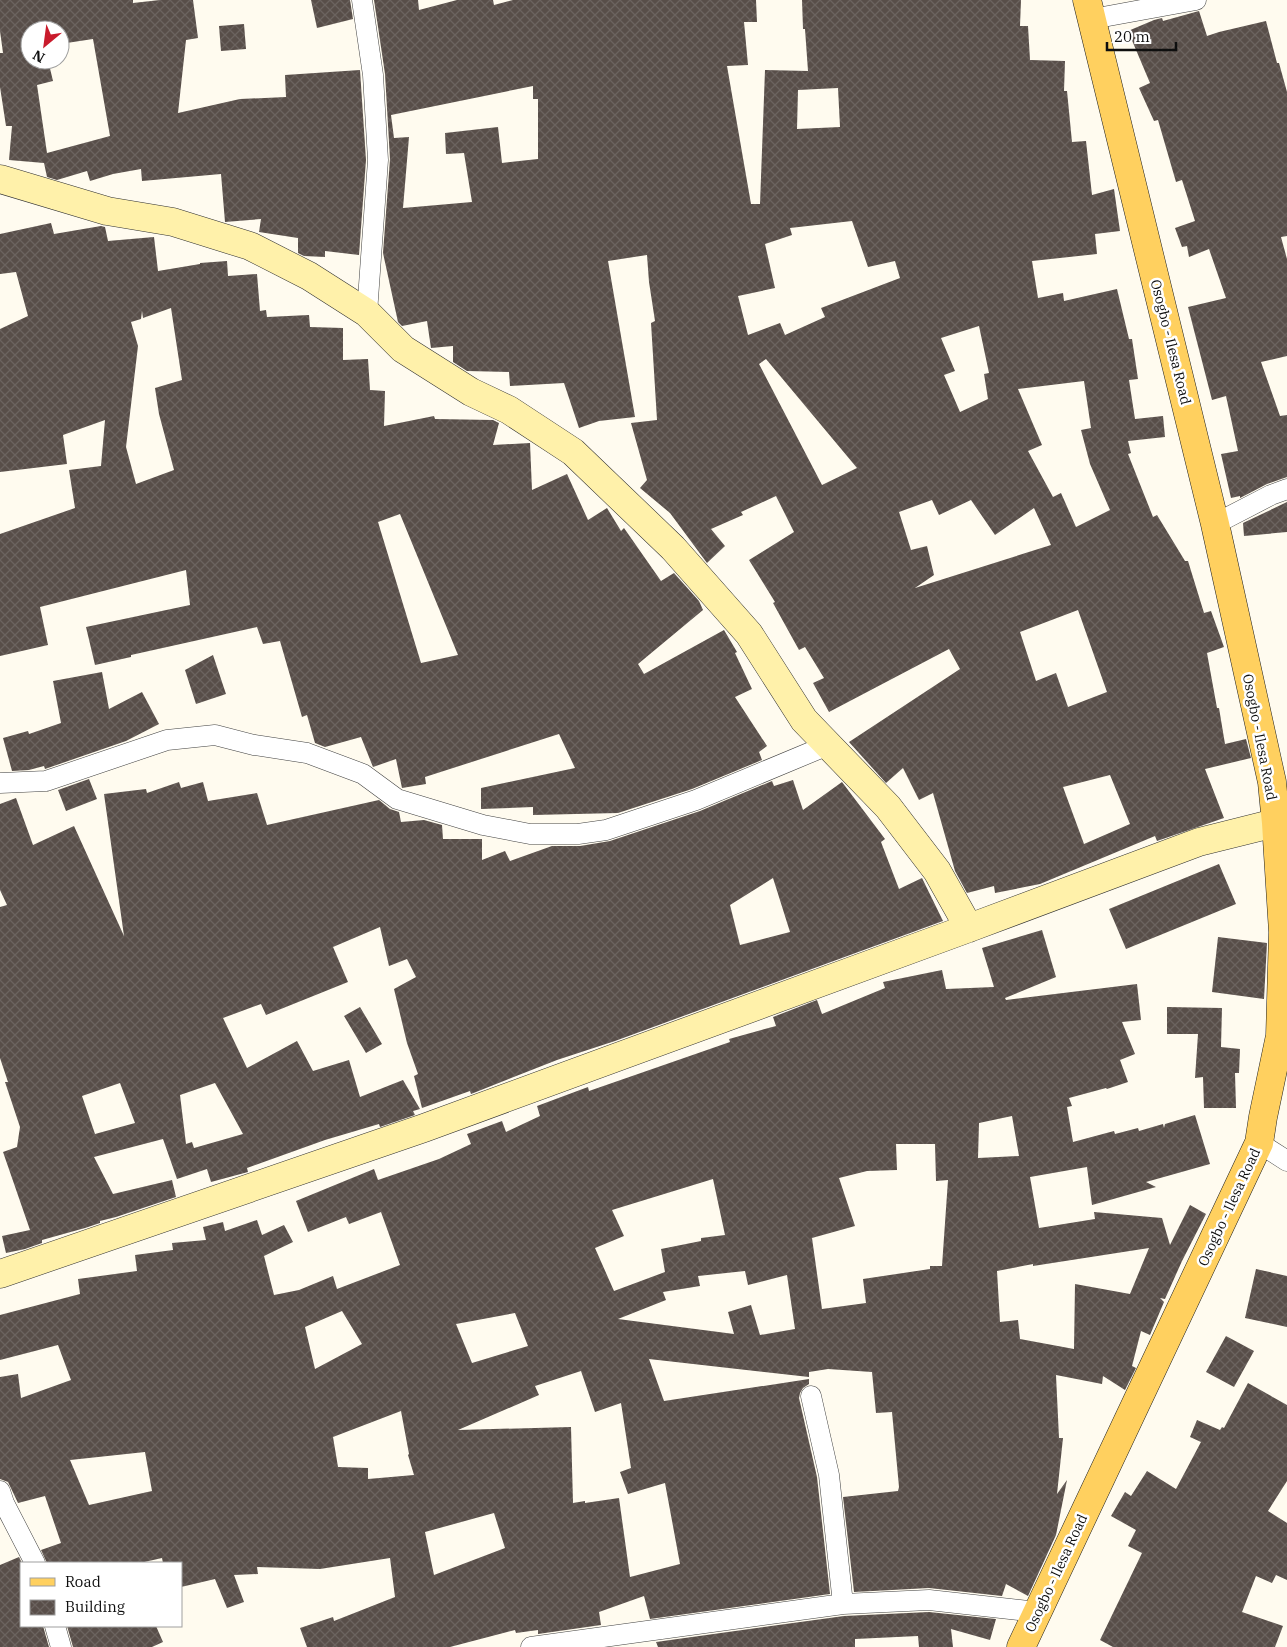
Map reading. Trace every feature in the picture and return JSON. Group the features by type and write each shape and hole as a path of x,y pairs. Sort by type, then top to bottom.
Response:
{"main road":[{"name":"Osogbo - Ilesa Road","path":"1021,1647 1259,1143 1262,1118 1280,1036 1282,821 1215,524 1090,10"},
{"path":"0,179 107,211 173,222 250,246 309,276 367,313 403,348 471,392 509,410 572,452 673,548 748,634 804,720 888,807 937,871 969,928"},
{"path":"0,1274 424,1128 1199,842 1282,821"}],"street":[{"path":"362,0 373,76 378,160 367,313"},
{"path":"1090,10 1196,0"},
{"path":"1215,524 1271,495 1287,489"},
{"path":"0,783 46,781 167,740 216,735 254,745 307,753 363,774 397,800 483,825 530,834 578,834 606,830 696,800 828,745"},
{"path":"1259,1143 1287,1161"},
{"path":"811,1396 829,1475 844,1604"},
{"path":"0,1491 4,1504 34,1562"},
{"path":"531,1647 844,1604 929,1600 1037,1612"},
{"path":"55,1627 61,1647"}],"building":[{"path":"0,0 133,0 133,3 160,0 193,0 198,38 186,40 178,113 240,99 286,97 285,75 360,70 366,160 359,255 325,251 325,257 304,256 298,253 298,238 259,232 261,219 225,222 221,174 142,181 141,169 113,174 90,181 87,171 57,180 47,177 44,163 9,160 12,126 6,126 0,87 0,53 3,53 0,31","holes":["20,20 70,20 70,42 93,39 110,136 47,153 37,85 53,81 50,70 20,70"]},
{"path":"311,0 350,0 353,19 317,28"},
{"path":"374,0 418,0 419,10 457,0 493,0 494,5 513,0 756,0 757,22 744,22 748,65 727,66 751,204 760,204 765,70 808,71 802,0 1021,0 1020,26 1028,26 1030,60 1065,61 1064,91 1067,91 1072,142 1086,141 1092,195 1114,189 1120,231 1095,234 1097,254 1032,261 1038,298 1063,293 1064,301 1117,289 1129,339 1132,339 1138,379 1129,380 1135,419 1163,416 1165,437 1128,441 1131,453 1128,454 1153,517 1157,515 1185,561 1188,561 1204,613 1211,611 1224,647 1207,653 1225,744 1246,739 1251,758 1205,769 1224,818 1157,841 1155,836 1040,884 995,893 994,886 967,893 955,871 933,793 919,800 903,768 886,783 849,742 960,669 949,649 829,712 813,683 824,678 805,647 799,650 773,603 775,602 749,560 794,532 776,496 741,512 743,515 711,529 725,546 707,563 670,513 640,488 647,480 631,423 657,420 651,323 655,321 647,255 608,261 635,417 599,421 579,428 564,383 510,386 509,372 467,371 453,362 453,346 431,348 427,321 402,326 398,322 383,253 390,159 385,74","holes":["533,86 533,99 538,99 538,159 502,163 498,127 445,133 446,154 464,153 472,202 403,208 409,137 394,138 391,115","838,88 840,127 797,129 798,90","852,221 868,267 895,261 900,278 821,308 825,317 785,335 780,323 748,335 738,296 775,288 765,244 792,235 790,228","979,326 989,373 984,374 988,399 960,412 944,375 955,371 941,338","766,359 857,468 822,485 759,364","1084,381 1091,428 1081,430 1090,464 1110,510 1076,527 1061,493 1053,497 1028,451 1042,445 1018,389","932,500 939,515 971,500 995,535 1034,508 1051,545 915,588 934,575 927,546 911,550 899,512","1078,610 1107,692 1068,707 1056,673 1036,681 1020,632","1110,775 1130,824 1084,844 1063,787"]},
{"path":"1199,11 1207,36 1266,21 1287,92 1287,236 1281,237 1287,259 1287,356 1261,362 1280,416 1287,415 1287,477 1267,484 1240,498 1240,496 1231,498 1221,454 1238,451 1226,396 1212,400 1188,307 1226,298 1209,249 1189,257 1187,246 1182,247 1175,228 1195,221 1182,180 1176,182 1158,120 1154,121 1139,88 1150,83 1128,31 1154,20 1162,18 1163,21"},
{"path":"244,24 246,49 221,51 219,26"},
{"path":"51,223 54,234 101,226 105,227 108,241 154,237 158,271 200,263 227,261 228,276 257,274 260,311 266,310 267,317 309,315 310,327 343,328 343,360 368,359 370,390 385,391 384,426 434,416 435,419 493,420 499,423 493,445 530,443 532,490 567,474 588,520 607,508 621,531 624,528 661,581 674,573 699,601 703,610 638,664 644,674 724,630 737,652 735,653 752,689 735,697 767,746 759,752 762,760 692,789 618,813 533,815 533,807 481,809 481,788 575,768 559,734 425,777 426,784 402,788 396,759 373,767 361,737 325,747 315,743 307,715 302,717 280,641 263,644 257,627 131,655 131,657 95,665 86,627 190,605 186,570 40,607 48,645 0,656 0,534 75,508 69,470 101,466 105,420 63,435 67,464 0,472 0,329 28,316 16,272 0,274 0,234","holes":["171,308 182,380 155,388 159,414 174,470 136,484 126,447 138,346 131,322 141,319 142,311 143,318","400,514 458,655 421,663 378,522"]},
{"path":"1287,502 1287,532 1244,536 1243,523"},
{"path":"213,655 226,694 196,704 185,670"},
{"path":"102,672 109,709 142,692 159,724 126,741 45,769 44,766 29,770 12,771 3,738 28,731 29,734 61,723 53,681"},
{"path":"89,779 97,799 66,811 58,790"},
{"path":"793,780 803,810 842,782 885,839 881,842 899,889 922,878 943,921 615,1041 557,1060 471,1094 470,1091 422,1108 414,1076 418,1074 407,1043 394,989 416,977 407,959 389,966 380,927 333,947 348,982 266,1015 261,1004 223,1018 247,1068 297,1041 313,1071 349,1060 360,1097 403,1080 420,1109 413,1111 415,1115 380,1127 379,1124 325,1140 247,1168 248,1172 211,1182 207,1169 177,1179 163,1139 94,1157 113,1194 172,1180 176,1197 100,1221 100,1223 85,1228 42,1240 42,1243 25,1249 6,1253 2,1236 30,1230 3,1152 17,1147 20,1127 5,1082 8,1082 0,1058 0,907 7,905 0,890 0,804 16,798 33,845 74,826 124,936 104,794 146,789 147,793 179,782 181,788 203,782 208,801 257,793 267,825 379,800 390,809 399,812 401,822 424,820 442,825 443,839 482,839 482,860 505,851 510,861 552,846 580,846 610,841 700,811 772,781 774,786","holes":["773,878 790,932 740,945 730,905","120,1083 135,1123 95,1134 82,1096","215,1083 243,1134 194,1148 192,1142 186,1144 180,1095"]},
{"path":"1219,864 1236,904 1126,949 1109,909"},
{"path":"1042,930 1056,977 1005,998 1006,1000 1137,984 1141,1020 1122,1022 1135,1054 1120,1060 1128,1082 1069,1098 1072,1106 1067,1107 1073,1142 1114,1131 1115,1134 1138,1128 1139,1131 1163,1124 1164,1128 1165,1124 1195,1115 1210,1164 1146,1182 1156,1187 1092,1205 1087,1167 1030,1177 1039,1228 1095,1219 1094,1212 1162,1218 1170,1245 1190,1205 1206,1214 1165,1299 1160,1298 1164,1302 1150,1335 1141,1331 1132,1366 1136,1368 1125,1390 1103,1376 1102,1384 1056,1375 1059,1438 1063,1438 1057,1494 1067,1480 1056,1535 1028,1596 1006,1584 1002,1596 929,1588 854,1592 843,1497 898,1491 899,1487 892,1412 876,1413 872,1372 828,1369 809,1372 809,1377 649,1359 664,1401 809,1379 809,1384 803,1388 799,1398 817,1477 830,1594 650,1619 644,1596 599,1612 601,1625 538,1634 538,1630 516,1633 515,1630 450,1647 307,1647 300,1628 333,1617 334,1621 395,1597 390,1558 320,1569 257,1567 258,1574 234,1575 244,1602 227,1608 215,1579 182,1587 182,1562 163,1562 162,1558 144,1562 47,1562 41,1550 61,1543 45,1496 18,1503 8,1482 0,1479 0,1377 18,1374 21,1398 71,1380 58,1345 0,1360 0,1315 80,1294 78,1279 137,1271 135,1255 173,1250 172,1243 206,1240 203,1227 223,1222 225,1231 257,1220 262,1235 284,1225 293,1242 264,1256 274,1295 299,1290 333,1276 337,1289 400,1265 381,1212 349,1224 346,1217 308,1232 296,1201 374,1169 378,1180 439,1159 471,1144 467,1134 502,1121 506,1132 540,1116 537,1106 588,1087 589,1091 730,1042 729,1039 776,1026 773,1017 817,1000 822,1014 885,988 883,982 942,970 946,989 994,987 982,948","holes":["1012,1116 1019,1156 978,1158 979,1123","896,1144 935,1144 936,1181 948,1180 942,1266 930,1266 930,1269 863,1279 866,1303 822,1309 812,1238 855,1226 839,1178 867,1171 897,1170","713,1179 725,1235 701,1238 701,1241 661,1249 665,1272 614,1291 595,1248 624,1236 612,1210","1149,1248 1130,1294 1075,1284 1074,1349 1020,1339 1018,1320 1000,1322 997,1271 1033,1264 1033,1266","745,1271 748,1285 787,1275 795,1329 760,1335 751,1305 728,1312 734,1334 618,1319 666,1300 663,1292 700,1286 698,1276","342,1311 362,1344 315,1369 305,1327","515,1313 528,1346 472,1363 456,1324","581,1371 595,1412 621,1403 631,1468 620,1472 628,1494 665,1483 680,1564 630,1577 619,1498 573,1503 571,1427 458,1430 539,1395 535,1386","401,1411 408,1455 414,1475 368,1479 368,1468 338,1467 333,1437","145,1452 152,1491 89,1505 70,1460","494,1513 505,1548 434,1575 425,1532"]},
{"path":"1218,937 1267,943 1264,999 1212,992"},
{"path":"360,1007 382,1044 366,1053 344,1016"},
{"path":"1167,1007 1222,1008 1221,1047 1240,1049 1239,1073 1235,1073 1236,1108 1204,1108 1203,1077 1195,1078 1198,1034 1167,1034"},
{"path":"1256,1269 1287,1276 1287,1327 1245,1318"},
{"path":"1226,1336 1254,1351 1234,1387 1206,1372"},
{"path":"1248,1383 1287,1405 1287,1481 1268,1511 1287,1523 1287,1580 1276,1575 1272,1583 1256,1576 1242,1612 1283,1626 1275,1647 1113,1647 1100,1640 1142,1553 1128,1546 1136,1530 1111,1516 1125,1492 1131,1496 1147,1471 1176,1489 1201,1442 1190,1437 1197,1420 1220,1430 1222,1427 1224,1428"},
{"path":"19,1557 22,1562 20,1627 43,1627 49,1647 0,1647 0,1565"},
{"path":"929,1612 996,1619 990,1640 951,1629 953,1647 919,1647 918,1636 855,1639 855,1647 658,1647 656,1642 844,1616"},
{"path":"67,1627 156,1627 163,1642 152,1647 73,1647"}]}
